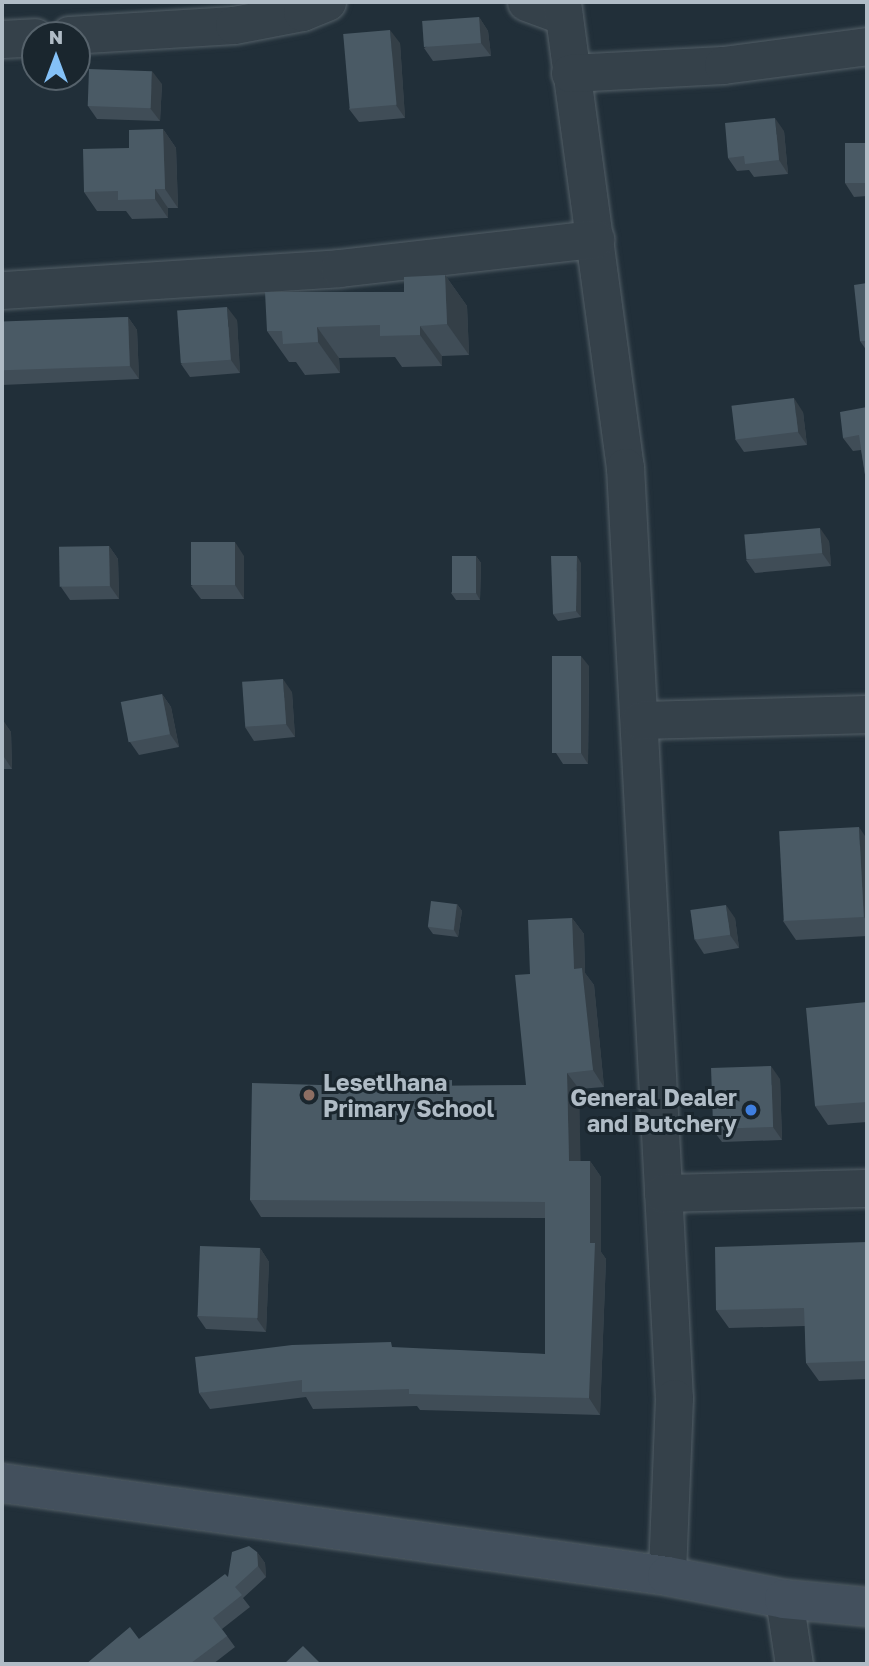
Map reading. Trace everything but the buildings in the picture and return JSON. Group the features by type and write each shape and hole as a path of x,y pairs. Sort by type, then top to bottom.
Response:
{"street":[{"path":"91,34 234,26 302,12 327,2"},
{"path":"526,2 563,9 625,467 674,1398 667,1576"},
{"path":"2,39 21,38"},
{"path":"570,74 723,65 867,46"},
{"path":"2,290 339,268 595,239"},
{"path":"640,720 867,714"},
{"path":"663,1193 867,1188"},
{"path":"2,1483 667,1576 784,1599 867,1607"},
{"path":"784,1599 794,1664"}],"place":[{"name":"Lesetlhana Primary School","path":"309,1095"},
{"name":"General Dealer and Butchery","path":"751,1110"}]}
